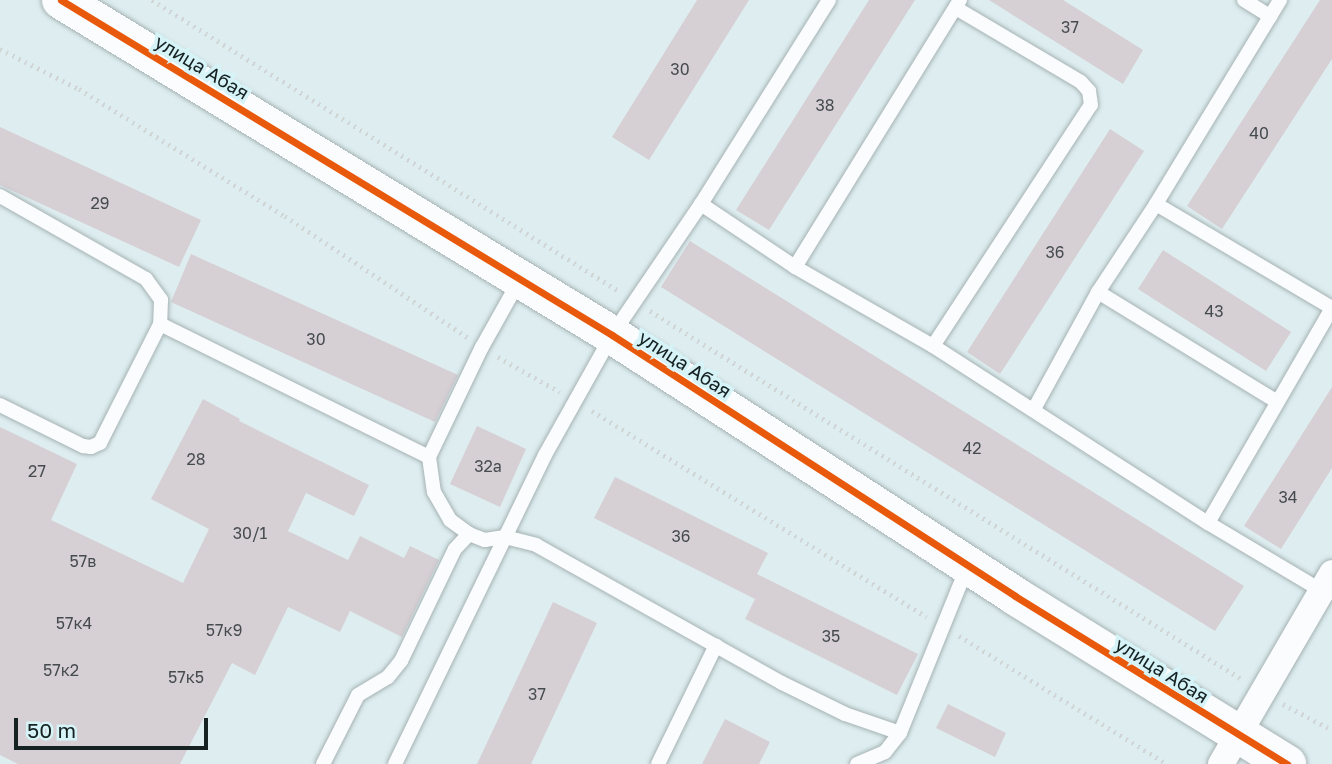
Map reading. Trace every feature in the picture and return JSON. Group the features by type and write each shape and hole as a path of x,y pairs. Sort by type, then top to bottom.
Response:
{"street":[{"name":"улица Абая","path":"61,0 612,335 967,565 1230,750 1287,764"},
{"path":"1230,750 1328,587"}],"lane":[{"path":"395,764 545,455 612,335 701,204 829,0"},
{"path":"1244,0 1270,16"},
{"path":"1034,409 1098,292 1156,204 1280,0"},
{"path":"795,267 958,4 1081,82 1089,91 1091,105 933,346"},
{"path":"0,195 146,279 162,300 160,324 100,443 91,447 83,446 0,405"},
{"path":"701,204 795,267 933,346 1034,409 1208,523 1328,587"},
{"path":"1156,204 1332,308 1208,523"},
{"path":"520,279 482,347 429,457 434,492 450,520 469,534 485,540 505,537 536,545 845,714 900,733"},
{"path":"1098,292 1276,401"},
{"path":"160,324 429,457"},
{"path":"323,764 358,695 388,677 401,660 455,549 469,534"},
{"path":"857,764 885,752 900,733 967,565"},
{"path":"658,764 716,645"}],"path":[{"path":"152,0 1263,693 1332,730"}],"building":[{"path":"697,0 749,0 649,160 612,137"},
{"path":"869,0 915,0 769,230 736,210"},
{"path":"989,0 1063,0 1143,50 1123,84"},
{"path":"1320,0 1332,0 1332,59 1222,229 1187,206"},
{"path":"0,127 201,220 179,267 0,185"},
{"path":"1110,129 1144,151 1000,374 967,352"},
{"path":"690,241 1244,586 1215,631 661,287"},
{"path":"1163,250 1291,332 1266,371 1138,289"},
{"path":"191,254 458,375 435,422 171,302"},
{"path":"1332,387 1332,468 1281,549 1244,526"},
{"path":"203,399 240,419 239,421 369,485 354,516 306,493 288,531 348,560 360,536 404,558 410,546 439,560 402,637 350,611 340,632 288,607 255,675 232,663 180,764 18,764 0,755 0,427 77,464 51,520 183,583 209,529 151,499"},
{"path":"477,426 526,449 500,507 450,484"},
{"path":"615,477 768,553 757,574 918,654 897,695 745,619 755,599 594,518"},
{"path":"553,602 597,623 531,764 477,764"},
{"path":"948,704 1006,733 995,757 936,728"},
{"path":"725,719 770,742 759,764 702,764"}],"cycle path":[{"path":"61,0 612,335 1015,596 1287,764"}]}
